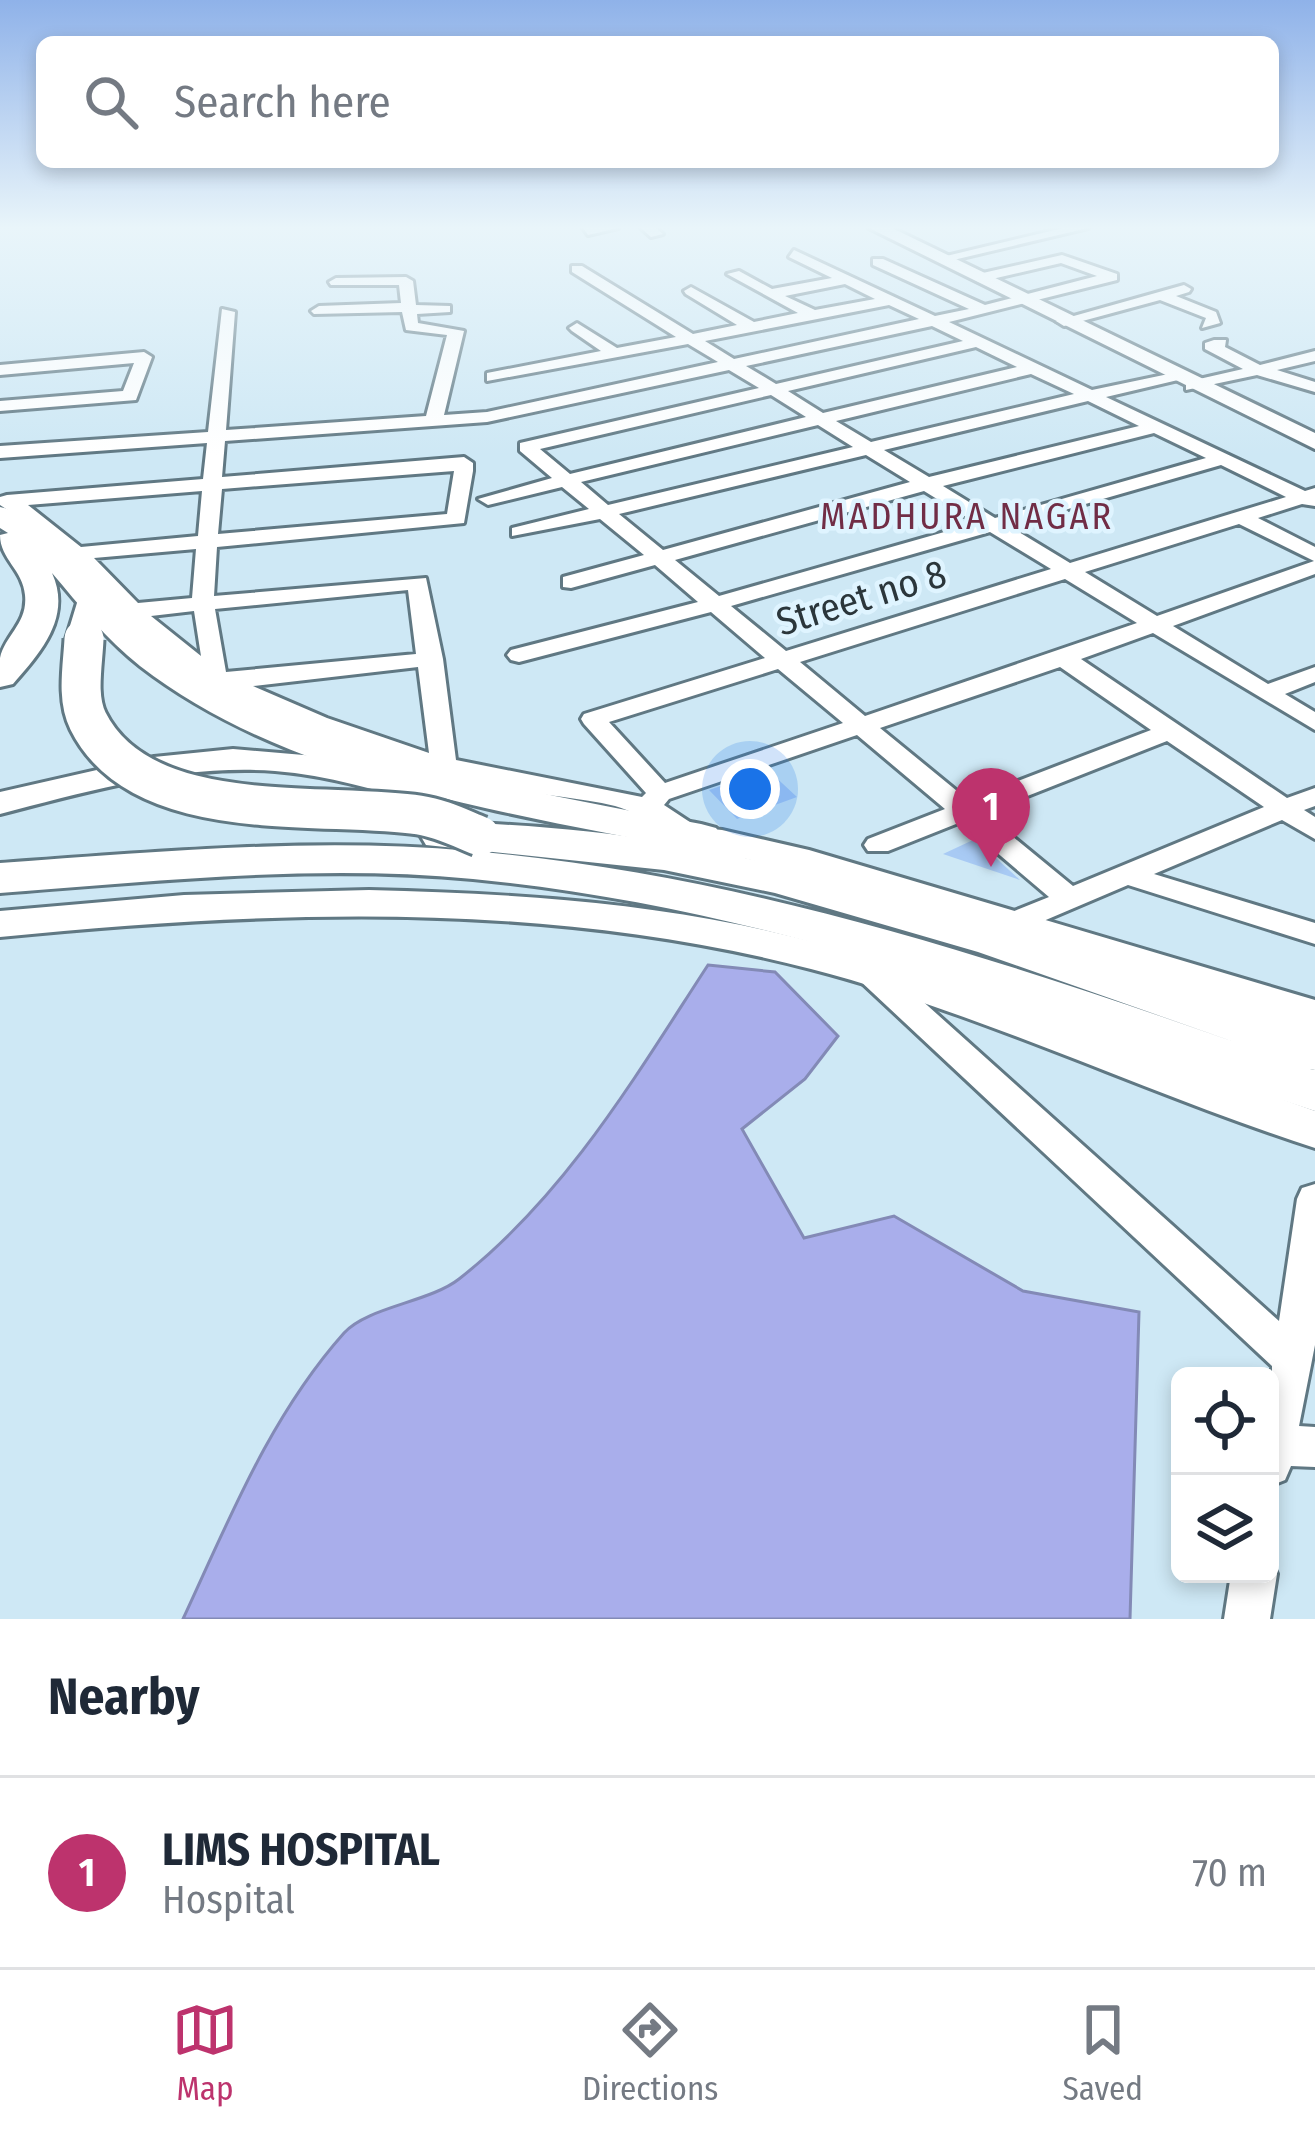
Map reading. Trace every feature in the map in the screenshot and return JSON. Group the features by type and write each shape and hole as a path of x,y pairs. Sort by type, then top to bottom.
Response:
{"main road":[{"path":"1030,304 1315,442"},
{"path":"2,513 51,550 88,619 222,702 337,751 476,792 701,838 1017,921 1315,1016"},
{"path":"0,676 37,630 44,604 35,568 2,513"},
{"path":"88,619 82,696 87,720 99,741 120,760 157,781 213,800 260,807 424,816 480,836"},
{"path":"0,803 162,766 308,764 637,836 701,838"},
{"path":"0,851 310,835 480,836 721,867 994,940 1315,1051"},
{"path":"0,878 330,861 471,865 655,888 877,940 1315,1090"},
{"path":"0,893 80,872"},
{"path":"0,924 100,913 373,902 581,915 735,938 868,970 1315,1130"}],"street":[{"path":"410,304 413,328 456,331 434,421"},
{"path":"634,304 1315,723"},
{"path":"713,304 752,327"},
{"path":"791,304 813,315"},
{"path":"493,377 872,304"},
{"path":"897,304 1311,498"},
{"path":"970,304 984,310"},
{"path":"0,452 487,417 1009,304"},
{"path":"1064,321 1128,304"},
{"path":"1191,304 1215,320 1207,325"},
{"path":"319,310 446,309"},
{"path":"221,679 208,609 225,438 227,312"},
{"path":"578,328 615,354"},
{"path":"979,342 526,447 1070,899"},
{"path":"1220,343 1211,346 1258,370 1315,387"},
{"path":"519,532 1089,395 1258,370 1315,356"},
{"path":"0,370 144,357 130,396 0,406"},
{"path":"562,364 597,393"},
{"path":"488,500 1033,368"},
{"path":"571,582 926,484 1156,427"},
{"path":"519,655 716,604 1223,459"},
{"path":"2,513 220,483 464,463 463,484 456,495 457,519 81,553"},
{"name":"Street no 8","path":"654,800 593,718 1311,498"},
{"path":"2,513 55,530 166,644 221,679 330,728 497,779 654,800 1315,568"},
{"path":"1241,517 1315,555"},
{"path":"129,611 208,609 418,583 443,763"},
{"path":"1063,658 1315,830"},
{"path":"221,679 431,659"},
{"path":"1266,693 1315,674"},
{"path":"878,844 1170,731"},
{"path":"1017,921 1315,796"},
{"path":"654,800 701,838"},
{"path":"1126,875 1315,934"},
{"path":"868,970 1293,1360"},
{"path":"1286,1452 1315,1199"},
{"path":"1247,1619 1253,1583"}],"water":[{"path":"708,965 775,972 838,1036 805,1079 742,1129 804,1238 894,1216 1023,1291 1139,1312 1130,1619 183,1619 253,1470 318,1365 354,1324 459,1279 533,1210 596,1132"}],"building":[{"path":"768,770 797,797 737,819 709,790"},
{"path":"973,840 996,858 1020,880 943,854"}],"place":[{"name":"LIMS HOSPITAL","path":"991,867"}],"district":[{"name":"MADHURA NAGAR","path":"967,516"}]}
